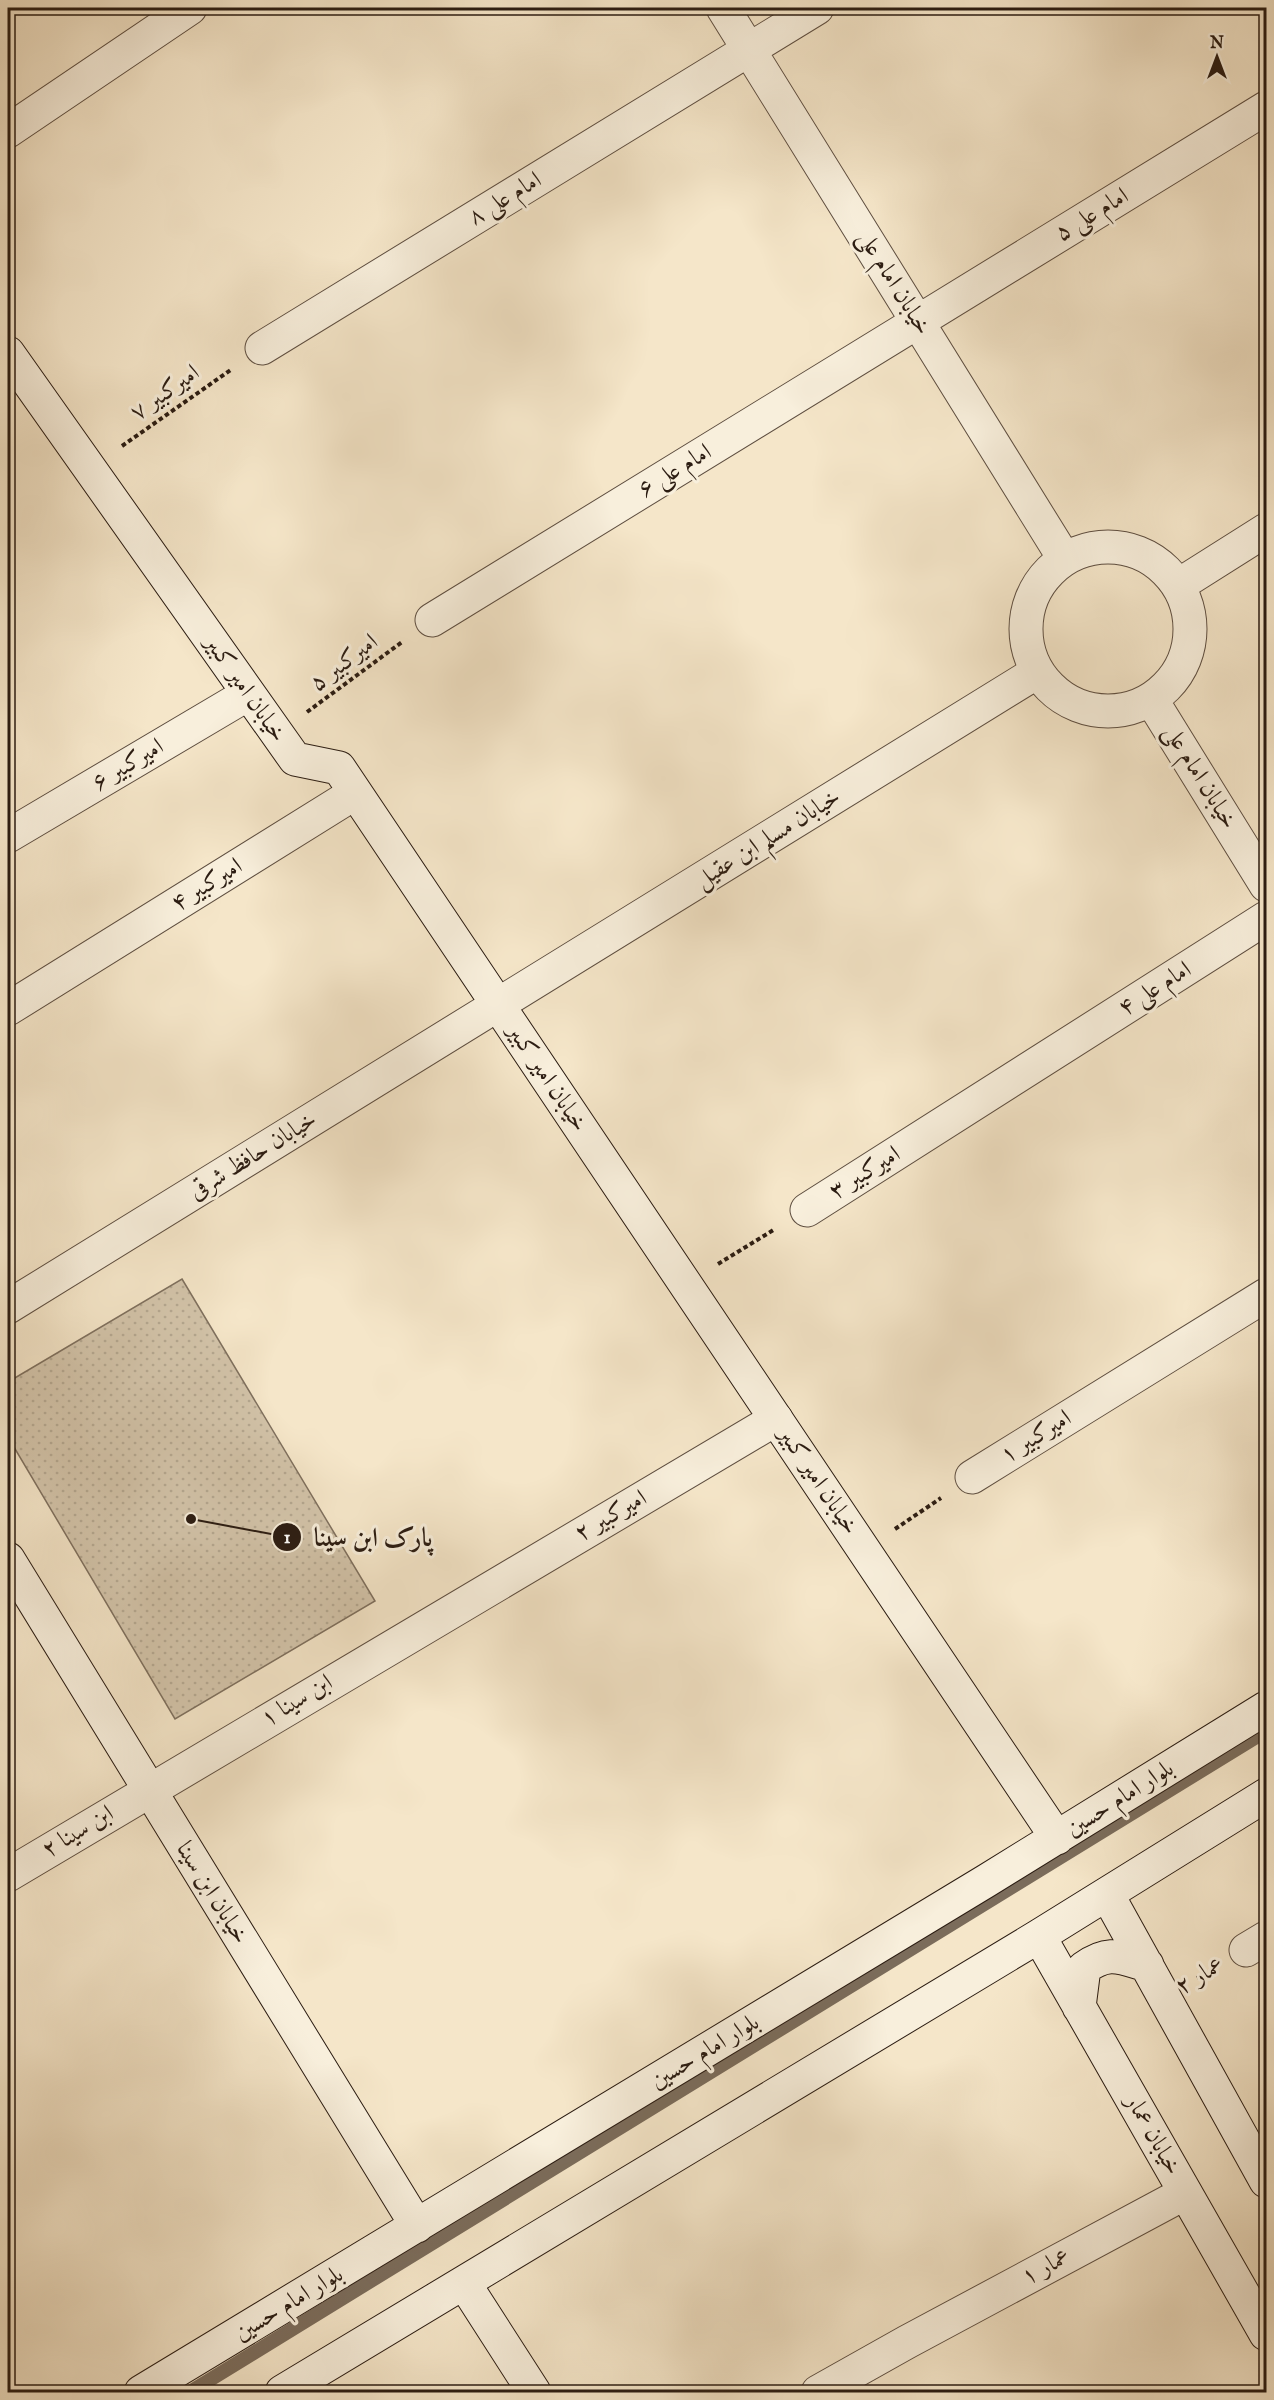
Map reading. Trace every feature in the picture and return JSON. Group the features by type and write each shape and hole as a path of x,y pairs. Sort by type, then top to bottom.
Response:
{"street":[{"path":"8,131 190,8"},
{"name":"خیابان امام علی","path":"723,8 1064,558"},
{"name":"امام علی ۸","path":"262,348 817,8"},
{"name":"امام علی ۵","path":"918,322 1266,108"},
{"name":"امام علی ۶","path":"432,620 918,322"},
{"name":"خیابان امیر کبیر","path":"8,352 295,759 339,768 1057,1838"},
{"path":"1179,585 1266,530"},
{"path":"1106,546 1127,548 1147,556 1165,569 1179,585 1188,605 1191,627 1189,648 1181,668 1168,686 1152,699 1132,708 1110,711 1089,709 1068,702 1051,689 1037,672 1028,652 1025,631 1027,610 1035,590 1047,572 1064,558 1084,550 1106,546"},
{"name":"خیابان مسلم ابن عقیل","path":"498,1005 1037,672"},
{"name":"امیرکبیر ۶","path":"8,836 248,694"},
{"name":"خیابان امام علی","path":"1152,699 1266,885"},
{"name":"امیرکبیر ۴","path":"8,1009 355,793"},
{"name":"امام علی ۴","path":"1044,1059 1266,918"},
{"name":"خیابان حافظ شرقی","path":"8,1307 498,1005"},
{"name":"امیرکبیر ۳","path":"807,1210 1044,1059"},
{"name":"امیرکبیر ۱","path":"972,1477 1266,1295"},
{"name":"امیرکبیر ۲","path":"446,1612 776,1419"},
{"name":"خیابان ابن سینا","path":"8,1559 417,2226"},
{"name":"ابن سینا ۱","path":"148,1789 446,1612"},
{"name":"بلوار امام حسین","path":"141,2392 1057,1838 1266,1708"},
{"name":"ابن سینا ۲","path":"8,1875 148,1789"},
{"path":"282,2392 1039,1936 1266,1795"},
{"path":"1107,1894 1266,2181"},
{"name":"خیابان عمار","path":"1039,1936 1266,2334"},
{"path":"1079,2007 1084,1968 1097,1958 1111,1955 1147,1965"},
{"name":"عمار ۱","path":"818,2392 1185,2193"},
{"path":"464,2283 534,2392"}],"path":[{"name":"امیرکبیر ۷","path":"90,468 262,348"},
{"name":"امیرکبیر ۵","path":"277,735 432,620"},
{"name":"امیرکبیر ۳","path":"685,1283 807,1210"},
{"path":"864,1551 972,1477"},
{"name":"عمار ۲","path":"1165,1997 1256,1944"}],"shaded area":[{"path":"182,1279 375,1601 175,1719 8,1437 8,1382"}],"waterway":[{"path":"190,2392 1266,1731"}],"place":[{"name":"پارک ابن سینا","path":"191,1519"}]}
